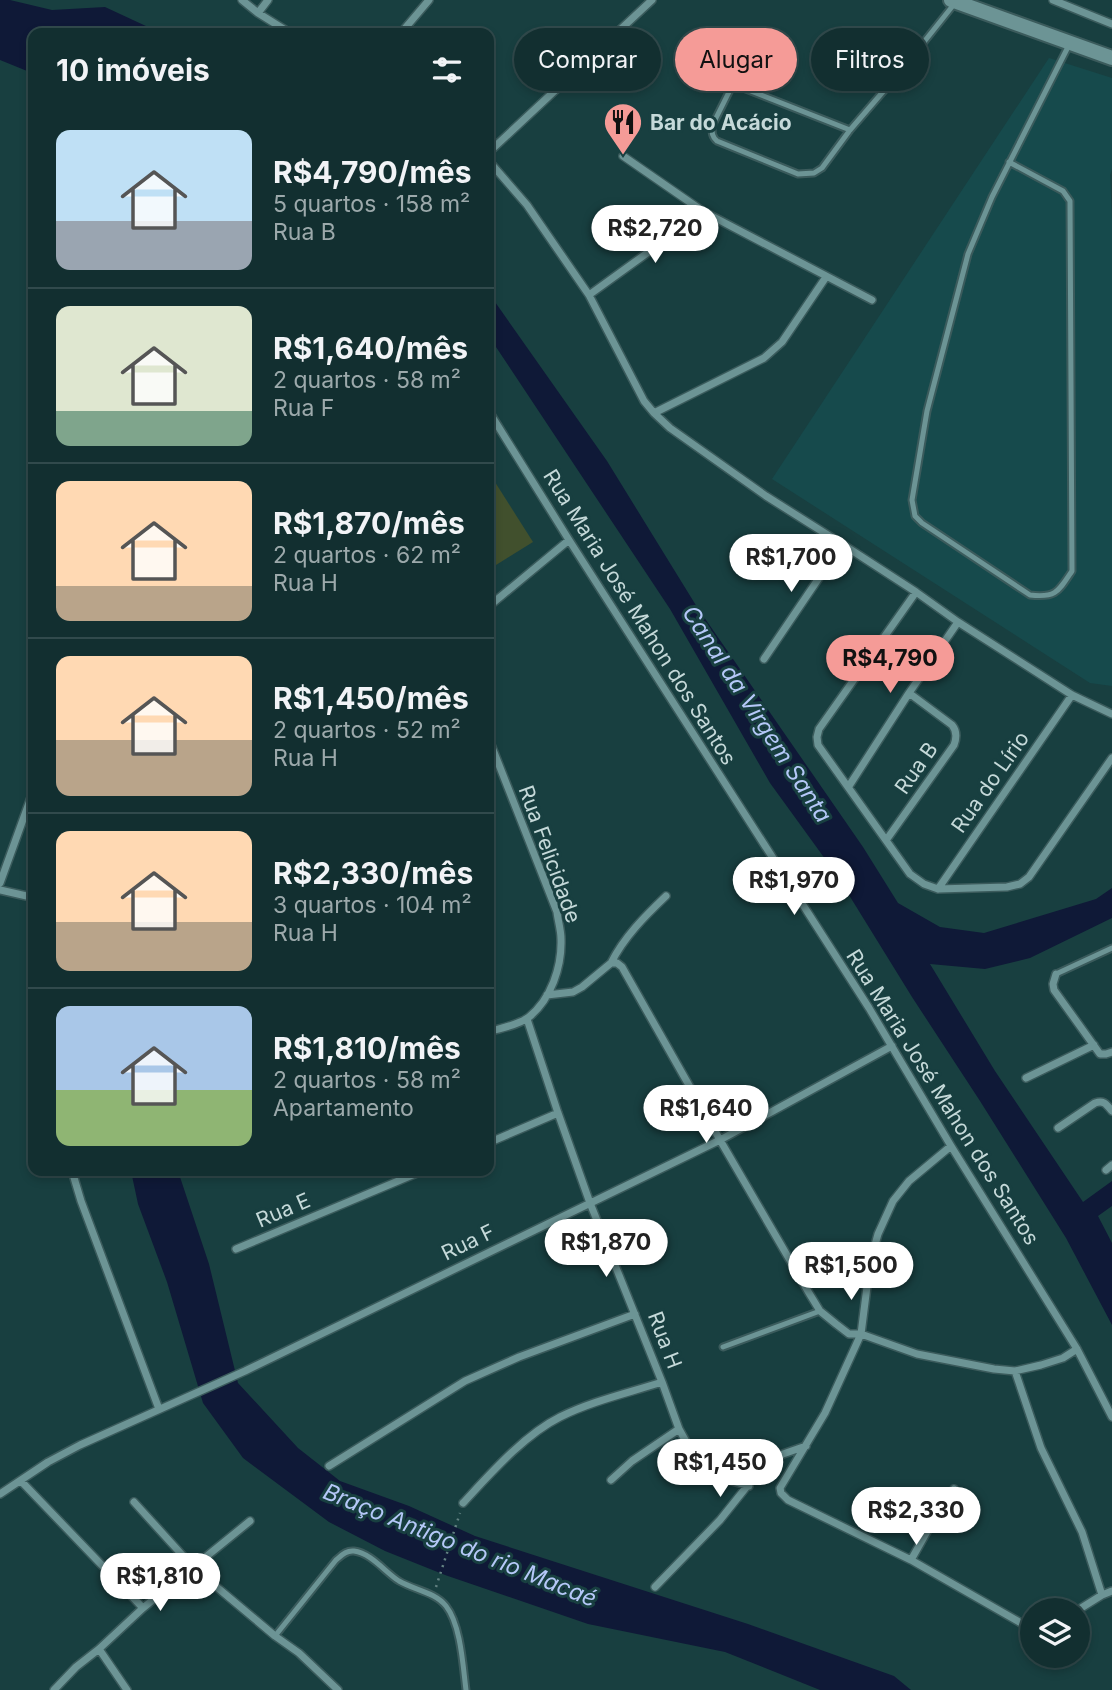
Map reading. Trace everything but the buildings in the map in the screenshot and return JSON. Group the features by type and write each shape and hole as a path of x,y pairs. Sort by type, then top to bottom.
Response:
{"main road":[{"path":"954,1 1112,58"}],"street":[{"path":"242,0 282,28"},
{"path":"258,13 268,0"},
{"path":"405,28 429,0"},
{"path":"494,147 652,0"},
{"path":"1053,0 1112,24"},
{"path":"622,156 704,212 872,300"},
{"path":"494,167 527,205 589,295 644,401 670,428 755,488 958,622 1072,695 1112,714"},
{"path":"589,295 704,212"},
{"path":"654,413 764,358 782,342 826,277"},
{"name":"Rua Maria José Mahon dos Santos","path":"494,420 892,1046 1077,1349 1112,1417"},
{"path":"494,602 569,540"},
{"path":"764,659 842,544"},
{"path":"916,592 819,729 817,737 818,745 911,874 924,884 938,889 1007,887 1020,884 1029,877 1112,758"},
{"path":"849,786 958,622"},
{"name":"Rua B","path":"887,839 957,738 952,725 909,693"},
{"name":"Rua do Lírio","path":"938,889 1072,695"},
{"name":"Rua Felicidade","path":"494,752 556,912 561,936 561,956 556,975 547,995 527,1019"},
{"path":"0,883 28,806"},
{"path":"0,890 28,896"},
{"path":"611,963 617,951 645,916 666,896"},
{"path":"547,995 573,992 611,963 617,962 622,967 820,1311 849,1334 861,1334 917,1354 1015,1371 1052,1362 1077,1349"},
{"path":"1056,974 1054,990 1100,1054 1112,1052"},
{"path":"494,1030 527,1019"},
{"name":"Rua H","path":"527,1019 590,1203 679,1429 689,1447 710,1469 729,1480 749,1486"},
{"path":"1026,1078 1094,1045"},
{"name":"Rua F","path":"0,1494 80,1444 245,1371 720,1140 892,1046"},
{"path":"1058,1128 1100,1101 1105,1102 1112,1111"},
{"path":"494,1140 558,1113"},
{"path":"951,1146 909,1181 893,1201 878,1234 870,1263 861,1334 830,1404 780,1488 788,1500 911,1560 1020,1622"},
{"path":"74,1176 159,1409"},
{"name":"Rua E","path":"236,1250 410,1176"},
{"path":"329,1466 465,1381 519,1357 635,1314"},
{"path":"1015,1371 1041,1448 1082,1532 1102,1595"},
{"path":"463,1503 522,1443 559,1418 662,1382"},
{"path":"611,1480 632,1461 679,1429"},
{"path":"655,1587 720,1520 760,1470 783,1454 807,1446"},
{"path":"21,1481 143,1608"},
{"path":"911,1560 954,1489"},
{"path":"134,1502 194,1568 299,1653 338,1690"},
{"path":"54,1690 143,1608 250,1521"},
{"path":"1090,1602 1112,1591"},
{"path":"99,1649 127,1690"}],"lane":[{"path":"850,130 733,84 712,126 713,138 717,141 798,174 814,173 822,168 954,1"},
{"path":"1009,162 1063,191 1070,201 1072,571 1060,590 1046,597 1030,595 922,523 915,516 912,500 927,411 968,254 992,197 1009,162 1070,43"},
{"path":"1056,974 1112,948"},
{"path":"723,1347 820,1311"},
{"path":"275,1636 336,1560 349,1551 363,1553 399,1581 433,1596 446,1605 458,1636 466,1690"}],"path":[{"path":"433,1596 463,1503"}],"shaded area":[{"path":"1049,58 1112,78 1112,686 1090,683 772,479"}],"green space":[{"path":"494,480 533,542 494,566"}],"water":[{"path":"0,0 52,10 105,7 150,28 28,28 28,71 0,60"},
{"name":"Canal da Virgem Santa","path":"494,301 607,461 697,607 863,847 898,903 940,927 984,933 1096,899 1112,888 1112,918 1030,958 985,969 930,964 995,1071 1083,1202 1112,1181 1112,1206 1098,1216 1112,1243 1112,1325 1066,1238 836,874 770,783 670,609 494,344"},
{"name":"Braço Antigo do rio Macaé","path":"132,1176 180,1176 209,1264 238,1383 298,1448 340,1481 409,1506 475,1536 748,1624 894,1676 911,1690 820,1690 725,1652 588,1624 445,1575 385,1551 329,1522 243,1458 203,1403 167,1282 138,1204"}],"place":[{"name":"Bar do Acácio","path":"623,156"}]}
